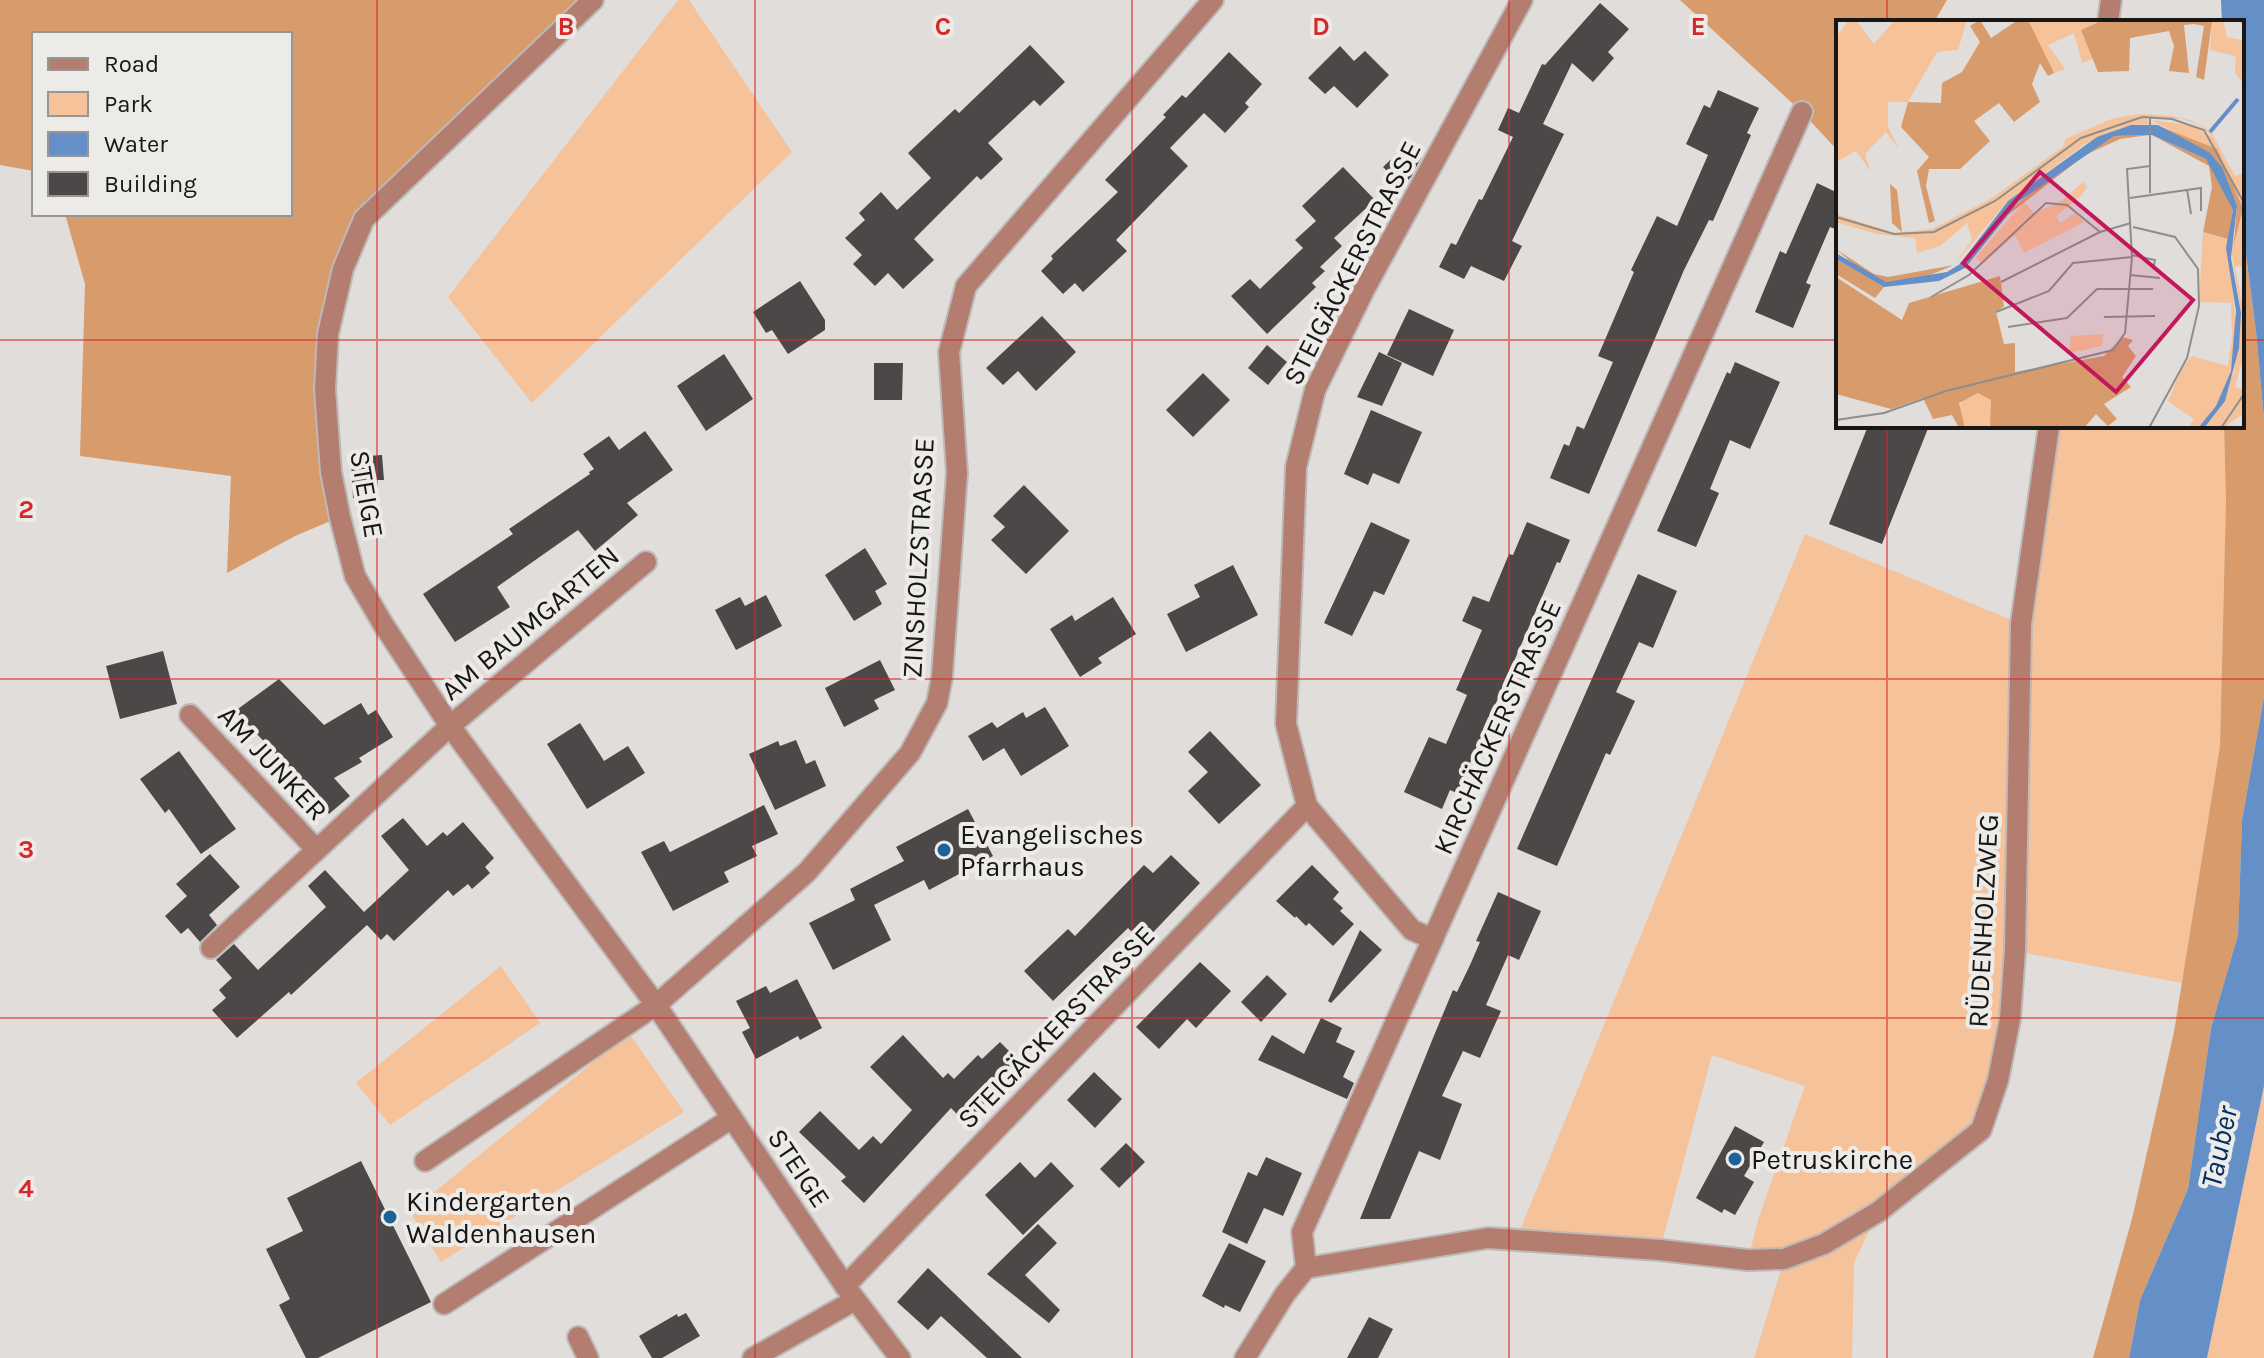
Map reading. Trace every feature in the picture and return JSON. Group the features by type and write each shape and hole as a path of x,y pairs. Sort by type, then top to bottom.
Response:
{"street":[{"name":"STEIGE","path":"593,0 364,219 343,269 328,334 325,389 331,472 355,576 383,624 450,726 656,1005 850,1293 900,1358"},
{"name":"ZINSHOLZSTRASSE","path":"656,1005 807,872 910,753 937,703 942,677 957,473 949,352 966,286 1213,0"},
{"name":"STEIGÄCKERSTRASSE","path":"1433,939 1412,930 1307,806 1286,724 1296,467 1315,390 1364,290 1522,0"},
{"path":"2108,20 2111,0"},
{"name":"KIRCHÄCKERSTRASSE","path":"1306,1268 1302,1232 1802,112"},
{"name":"RÜDENHOLZWEG","path":"1306,1268 1488,1238 1748,1260 1784,1259 1824,1244 1878,1212 1981,1130 1998,1080 2010,1019 2015,950 2021,624 2049,428"},
{"name":"AM BAUMGARTEN","path":"450,726 646,562"},
{"name":"AM JUNKER","path":"190,715 316,849"},
{"name":"AM JUNKER","path":"211,948 450,726"},
{"name":"STEIGÄCKERSTRASSE","path":"753,1358 850,1293 1307,806"},
{"path":"425,1161 656,1005"},
{"path":"444,1304 732,1118"},
{"path":"1245,1358 1285,1294 1306,1268"},
{"path":"578,1337 588,1358"}],"green space":[{"path":"678,0 689,0 792,152 532,403 448,297"},
{"path":"2049,428 2224,428 2226,500 2220,746 2182,983 2015,951 1981,1130 1878,1212 1854,1263 1852,1358 1754,1358 1784,1260 1748,1260 1758,1220 1805,1086 1712,1055 1660,1250 1516,1240 1805,534 2021,624"},
{"path":"501,966 540,1023 390,1125 356,1083"},
{"path":"629,1033 684,1112 441,1262 410,1212"},
{"path":"2264,1086 2264,1358 2207,1358"}],"shaded area":[{"path":"0,0 593,0 364,219 328,334 340,517 295,536 227,573 231,476 80,456 85,284 66,216 292,216 292,32 32,32 32,171 0,165"},
{"path":"1680,0 1947,0 1935,20 1836,20 1836,149 1802,112"},
{"path":"2244,239 2264,419 2264,697 2242,820 2238,935 2211,1028 2188,1189 2140,1300 2129,1358 2093,1358 2133,1215 2174,1032 2220,746 2226,500 2224,428 2244,428"}],"water":[{"path":"2221,0 2264,0 2264,419 2244,239 2244,20 2222,20"},
{"name":"Tauber","path":"2264,697 2264,1086 2207,1358 2129,1358 2140,1300 2188,1189 2211,1028 2238,935 2242,820"}],"building":[{"path":"1600,3 1629,29 1608,52 1614,58 1593,82 1572,63 1543,124 1564,134 1512,241 1522,246 1504,281 1471,266 1464,279 1439,267 1451,243 1456,245 1479,199 1482,200 1513,137 1498,130 1508,108 1519,113 1542,64 1545,65"},
{"path":"1030,45 1065,82 1040,106 1034,100 988,143 1003,159 981,180 977,176 914,239 934,260 903,289 888,273 875,286 853,264 862,255 845,238 865,220 859,213 881,192 897,210 931,178 908,153 955,109 959,113"},
{"path":"1340,46 1354,61 1365,51 1389,75 1357,108 1334,86 1325,94 1308,78"},
{"path":"1229,52 1262,84 1245,103 1249,107 1225,133 1204,113 1170,148 1188,166 1116,240 1127,251 1083,292 1075,283 1063,294 1041,271 1053,259 1051,256 1118,192 1105,180 1166,117 1163,115 1182,95 1186,98"},
{"path":"1718,90 1759,108 1747,133 1751,135 1713,221 1709,220 1684,270 1589,494 1550,478 1564,444 1569,446 1577,426 1584,429 1613,362 1598,356 1634,272 1631,270 1657,216 1677,226 1708,155 1686,144 1704,105 1710,108"},
{"path":"1408,143 1421,158 1402,186 1383,167"},
{"path":"1343,167 1375,200 1334,238 1342,246 1320,267 1325,271 1312,283 1316,287 1267,334 1231,296 1250,279 1260,289 1303,248 1295,240 1316,221 1302,206"},
{"path":"1817,183 1836,192 1836,229 1830,227 1806,283 1811,285 1793,328 1755,312 1780,251 1786,254"},
{"path":"800,281 825,320 825,330 788,354 772,330 766,333 753,312"},
{"path":"1409,309 1454,330 1433,376 1387,355"},
{"path":"1042,316 1076,352 1036,391 1018,371 1003,385 986,368"},
{"path":"1267,345 1287,362 1268,385 1248,368"},
{"path":"1379,352 1402,363 1382,406 1357,397"},
{"path":"724,354 753,399 706,431 677,386"},
{"path":"1735,362 1780,382 1750,449 1730,440 1710,489 1719,493 1696,547 1657,531 1727,372 1730,374"},
{"path":"874,363 903,363 902,400 874,400"},
{"path":"1203,373 1230,400 1193,437 1166,410"},
{"path":"1371,410 1422,432 1399,484 1373,473 1368,485 1344,474"},
{"path":"1867,428 1928,428 1882,544 1829,524"},
{"path":"645,431 673,470 627,503 638,515 595,551 578,530 497,587 510,607 455,642 423,594 513,534 509,529 590,474 594,469 583,454 609,436 619,450"},
{"path":"382,455 384,480 377,480 378,498 353,498 351,457"},
{"path":"1024,485 1069,531 1026,574 991,540 1005,527 993,516"},
{"path":"1371,522 1410,540 1384,595 1374,591 1352,636 1324,623"},
{"path":"1527,522 1570,540 1560,563 1557,562 1457,793 1450,790 1442,809 1404,792 1429,737 1446,744 1467,695 1456,690 1482,630 1462,621 1473,596 1489,602 1509,554 1513,555"},
{"path":"865,548 887,584 875,591 882,604 854,621 825,575"},
{"path":"1233,565 1258,615 1186,652 1167,614 1200,597 1194,585"},
{"path":"1638,574 1677,591 1653,648 1639,642 1616,692 1635,701 1610,755 1606,753 1557,866 1517,849"},
{"path":"766,595 782,626 736,650 715,610 740,597 745,606"},
{"path":"1113,597 1136,634 1098,658 1102,663 1080,677 1050,629 1072,615 1075,621"},
{"path":"163,651 177,704 120,719 106,666"},
{"path":"880,660 895,690 874,700 879,709 844,727 825,688"},
{"path":"279,679 324,725 361,703 368,715 376,710 393,737 359,758 362,762 334,778 350,796 329,814 235,711"},
{"path":"1045,707 1069,746 1021,776 1004,748 983,761 968,736 992,722 997,728 1023,712 1026,718"},
{"path":"580,723 604,761 628,746 645,773 587,809 547,744"},
{"path":"1210,731 1261,785 1219,824 1188,791 1208,772 1188,752"},
{"path":"796,740 806,764 815,760 826,786 775,810 749,754 778,741 780,746"},
{"path":"179,751 236,829 201,854 169,809 165,813 140,779"},
{"path":"764,805 778,834 752,846 757,856 724,872 729,882 673,911 641,852 664,841 670,852"},
{"path":"968,809 993,856 929,890 924,880 874,905 891,940 833,970 809,923 855,900 850,889 904,861 896,847"},
{"path":"403,818 427,846 443,832 447,836 463,822 494,858 485,867 490,873 472,889 468,884 453,896 448,890 394,941 387,934 381,940 367,925 291,995 289,992 237,1038 212,1010 226,998 219,990 232,978 216,960 234,944 258,970 326,907 308,886 325,870 364,912 409,870 381,836"},
{"path":"210,854 240,887 209,915 217,925 200,942 188,928 181,934 165,916 187,896 176,884"},
{"path":"1171,855 1200,883 1143,943 1128,928 1053,1001 1024,971 1068,929 1075,936 1144,865 1153,873"},
{"path":"1312,865 1339,892 1333,899 1354,924 1333,946 1309,923 1306,926 1276,901"},
{"path":"1498,892 1541,911 1519,960 1508,955 1486,1005 1501,1011 1480,1058 1463,1051 1442,1096 1462,1104 1440,1160 1419,1151 1390,1219 1360,1219 1453,990 1457,992 1470,965 1480,942 1476,941"},
{"path":"1360,930 1382,950 1331,1003 1328,1001"},
{"path":"1200,962 1231,991 1196,1028 1187,1019 1159,1049 1136,1027"},
{"path":"1267,975 1287,994 1261,1022 1241,1002"},
{"path":"797,979 822,1028 800,1040 798,1036 756,1059 742,1032 750,1028 736,1001 766,986 770,993"},
{"path":"1321,1018 1342,1028 1336,1042 1355,1051 1343,1077 1354,1083 1347,1099 1258,1060 1272,1035 1304,1054"},
{"path":"903,1035 943,1078 948,1073 954,1079 978,1055 982,1059 1000,1042 1023,1065 966,1123 951,1108 864,1203 841,1181 846,1177 799,1132 820,1111 859,1150 873,1136 881,1144 912,1110 870,1067"},
{"path":"1094,1072 1122,1099 1095,1128 1067,1100"},
{"name":"Petruskirche","path":"1735,1126 1764,1142 1744,1176 1754,1182 1735,1215 1724,1209 1722,1213 1696,1198"},
{"path":"1126,1143 1145,1162 1119,1188 1100,1169"},
{"path":"1266,1157 1302,1173 1283,1216 1264,1208 1247,1244 1222,1232 1248,1172 1257,1176"},
{"path":"361,1161 431,1302 318,1358 306,1358 279,1305 290,1299 266,1249 303,1231 287,1198"},
{"path":"1020,1162 1035,1178 1051,1162 1074,1186 1023,1235 985,1195"},
{"path":"1038,1224 1057,1243 1025,1275 1060,1310 1049,1323 987,1274"},
{"path":"1229,1243 1266,1261 1240,1312 1225,1305 1224,1308 1202,1296"},
{"path":"928,1268 1022,1358 987,1358 941,1316 928,1330 897,1302"},
{"path":"686,1313 700,1336 662,1358 652,1358 639,1336 677,1314 678,1317"},
{"path":"1369,1317 1393,1329 1378,1358 1347,1358"}],"place":[{"name":"Evangelisches Pfarrhaus","path":"944,850"},
{"name":"Petruskirche","path":"1735,1159"},
{"name":"Kindergarten Waldenhausen","path":"390,1217"}]}
